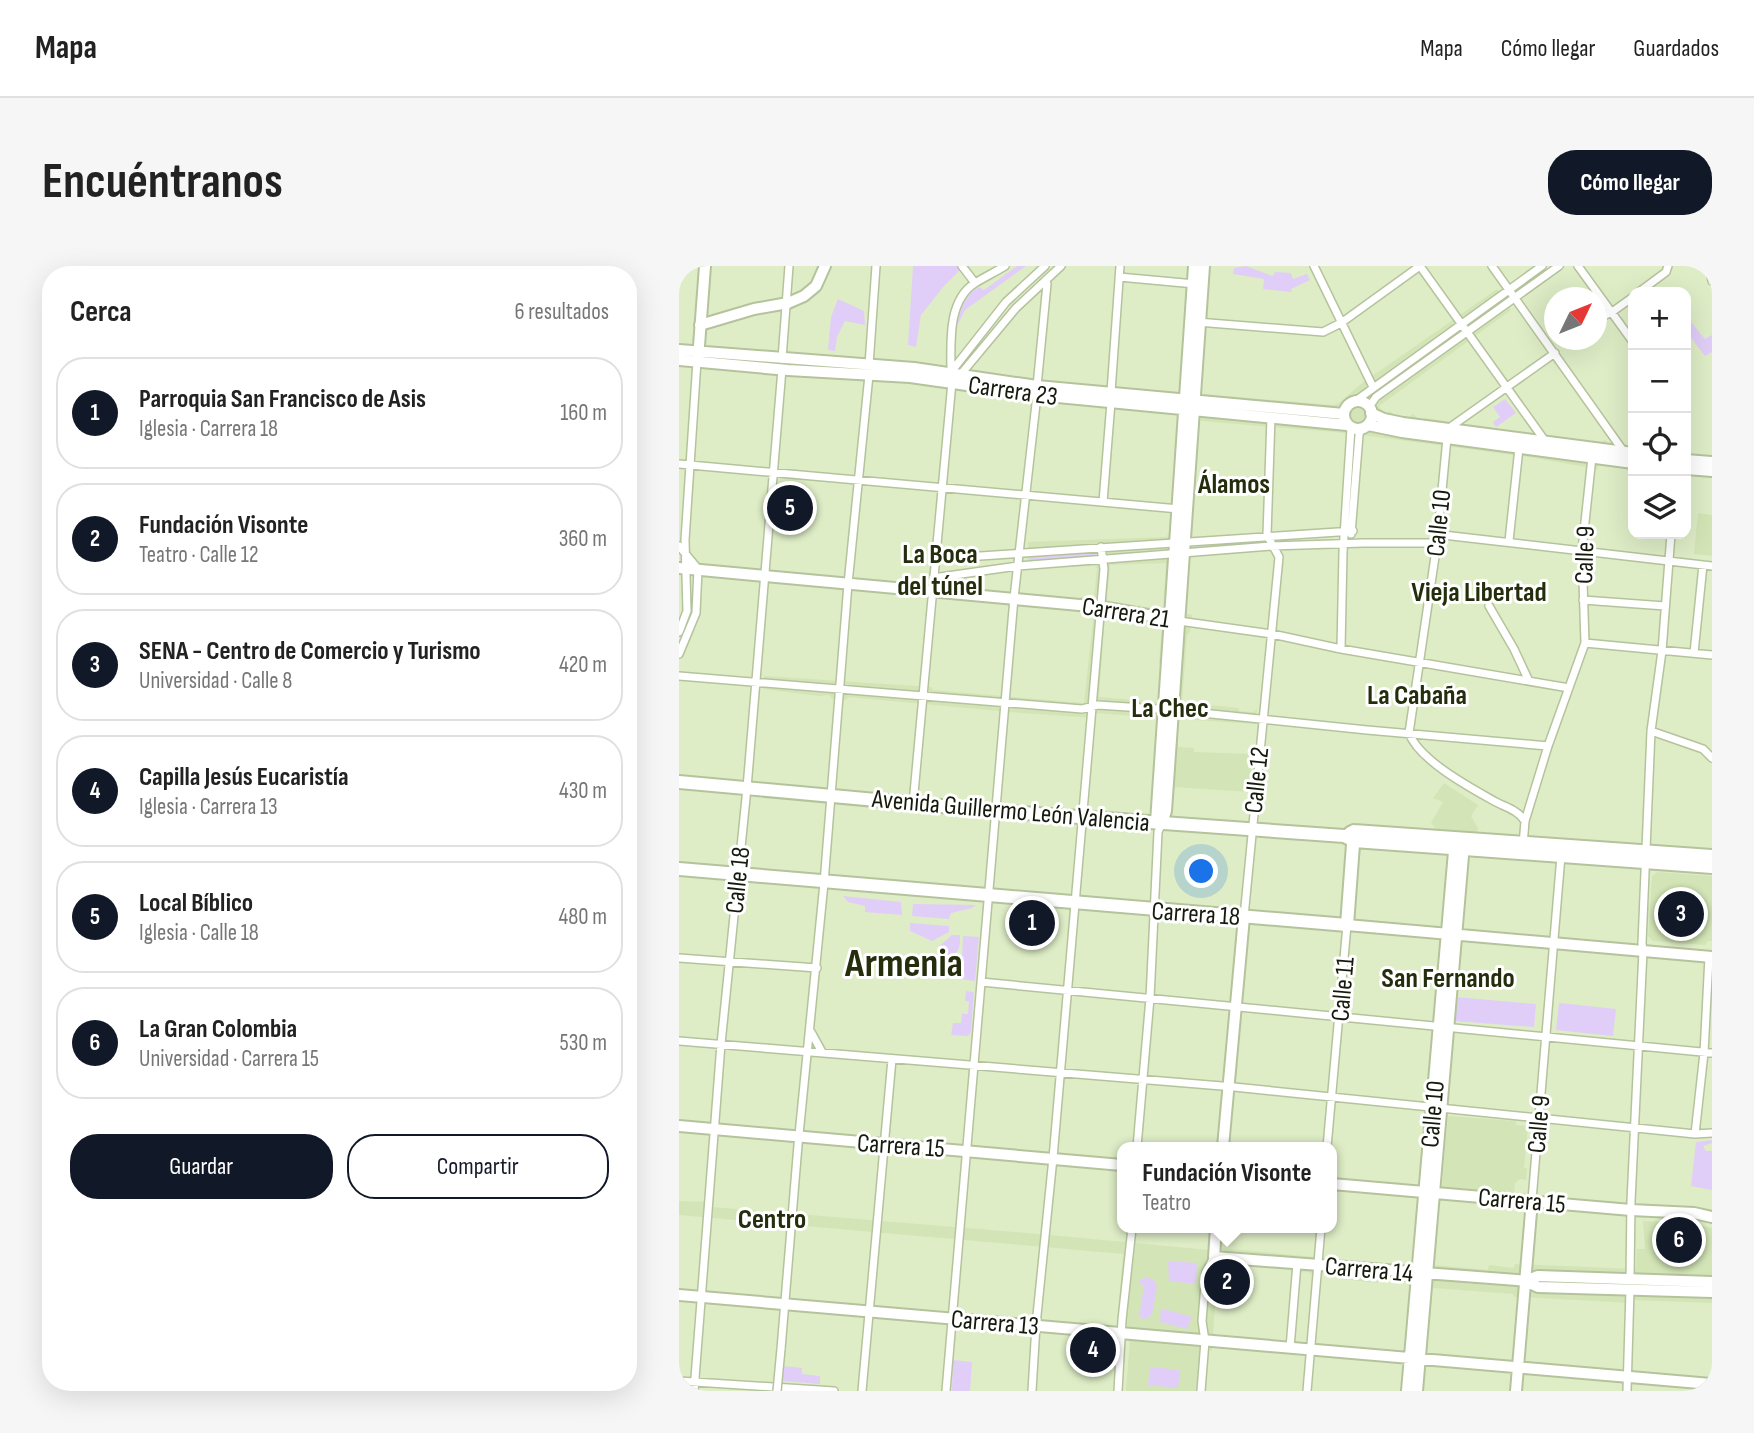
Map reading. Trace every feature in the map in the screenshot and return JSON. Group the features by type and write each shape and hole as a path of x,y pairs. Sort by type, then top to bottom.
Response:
{"main road":[{"name":"Avenida Guillermo León Valencia","path":"679,782 1082,818 1644,857 1712,867"},
{"name":"Calle 11","path":"1347,925 1351,836"},
{"name":"Avenida Guillermo León Valencia","path":"1522,848 1561,856 1712,856"},
{"name":"Carrera 18","path":"679,869 1347,925"}],"street":[{"path":"679,632 687,611 686,554 690,465 705,266"},
{"name":"Calle 18","path":"694,1391 720,1044 747,788 789,266"},
{"path":"700,325 754,309 788,303 804,296 816,286 825,266"},
{"path":"778,1391 799,1137 817,968 876,266"},
{"path":"962,266 975,283"},
{"path":"913,803 932,584 955,376 952,324 960,300 975,283 1005,266"},
{"path":"955,376 1006,302 1045,266"},
{"path":"955,376 1016,308 1061,266"},
{"path":"1103,502 1120,266"},
{"path":"1194,266 1198,285"},
{"path":"1137,1142 1150,998 1158,832 1195,321 1198,285 1204,266"},
{"path":"1314,266 1373,387"},
{"path":"1195,321 1323,332 1341,323 1420,266 1545,441"},
{"path":"1492,266 1628,452"},
{"path":"1341,649 1343,552 1349,530 1354,424 1346,408 1542,266"},
{"path":"1354,424 1370,410 1376,397 1559,266"},
{"path":"1578,266 1628,335"},
{"path":"1646,287 1666,272 1668,266"},
{"path":"1709,266 1712,281"},
{"path":"1119,277 1198,285"},
{"path":"946,1391 1014,598 1037,391 1046,280"},
{"path":"1607,314 1628,301"},
{"name":"Carrera 23","path":"679,350 698,357"},
{"path":"1448,433 1555,353"},
{"name":"Carrera 23","path":"679,360 698,357 955,376 1037,391 1189,405 1402,432 1545,441 1628,453"},
{"name":"Carrera 23","path":"1354,402 1363,402 1384,419 1520,448 1628,462"},
{"name":"Carrera 23","path":"1189,405 1271,417 1354,424"},
{"name":"Calle 12","path":"1224,1142 1279,556 1266,535 1271,417"},
{"name":"Calle 10","path":"1409,733 1437,540 1448,433"},
{"path":"1509,541 1520,448"},
{"name":"Calle 9","path":"1522,848 1525,821 1548,746 1585,643 1582,550 1592,457"},
{"path":"1691,460 1712,462"},
{"path":"679,464 1182,509"},
{"path":"1691,469 1712,471"},
{"path":"935,559 1349,530"},
{"path":"932,584 1018,566 1271,546 1437,540 1443,535 1712,566"},
{"path":"1627,1391 1644,857 1651,731 1662,651 1671,539"},
{"path":"679,546 686,554"},
{"path":"1033,1391 1036,1325 1101,607 1104,559 1101,547"},
{"path":"1694,653 1703,565"},
{"path":"679,653 696,613 686,566"},
{"name":"Carrera 21","path":"686,566 848,584 932,584 1014,598 1101,607 1272,634 1341,649 1569,688"},
{"path":"1583,600 1665,606"},
{"path":"1489,606 1528,679"},
{"path":"1585,643 1712,655"},
{"path":"679,676 1082,709 1098,705 1169,709 1548,746"},
{"path":"1651,731 1703,749 1712,758"},
{"path":"1409,733 1412,741 1423,753 1461,783 1516,811 1525,821"},
{"name":"Calle 10","path":"1407,1391 1414,1359 1430,1193 1459,843"},
{"name":"Calle 9","path":"1516,1391 1561,856"},
{"name":"Carrera 18","path":"1347,925 1710,957"},
{"name":"Calle 11","path":"1328,1142 1347,925"},
{"path":"1695,1134 1708,1053 1710,957"},
{"path":"679,958 817,968"},
{"path":"981,982 1708,1053"},
{"path":"810,1027 812,1037 822,1052"},
{"path":"679,1041 1229,1087 1695,1134 1712,1132"},
{"path":"965,1066 975,1050"},
{"path":"862,1391 892,1059"},
{"name":"Carrera 15","path":"679,1126 1117,1164"},
{"name":"Carrera 15","path":"1337,1184 1694,1213 1712,1217"},
{"path":"1118,1391 1131,1233"},
{"path":"1201,1391 1206,1272 1214,1257 1216,1233"},
{"path":"1307,1391 1321,1233"},
{"name":"Carrera 14","path":"1214,1257 1525,1281 1538,1287 1712,1282"},
{"path":"1290,1348 1297,1263"},
{"name":"Carrera 14","path":"1630,1285 1712,1292"},
{"name":"Carrera 13","path":"679,1295 1414,1359"},
{"path":"1414,1359 1711,1385"},
{"name":"Calle 10","path":"1414,1359 1417,1391"},
{"path":"679,1381 744,1388 834,1391"}],"shaded area":[{"path":"913,266 958,266 961,269 921,315 916,347 908,345"},
{"path":"1017,266 1026,266 965,310 958,324 961,308 971,294 979,287 984,290"},
{"path":"1246,266 1273,276 1275,272 1291,273 1293,279 1307,274 1310,280 1291,289 1292,292 1263,289 1264,279 1233,274 1234,268"},
{"path":"1497,289 1511,310 1379,406 1385,414 1390,411 1399,417 1408,418 1413,414 1421,421 1425,418 1590,442 1600,443 1605,440 1608,443 1607,464 1599,463 1598,469 1346,433 1201,421 1202,394 1333,405 1339,403 1361,384"},
{"path":"838,299 864,311 865,325 845,321 837,337 835,351 828,350 831,317"},
{"path":"1691,322 1705,339 1712,335 1712,352 1705,356 1691,338"},
{"path":"1505,399 1516,413 1496,427 1493,422 1500,417 1493,407"},
{"path":"1698,513 1712,515 1712,556 1694,554"},
{"path":"1192,535 1185,613 1192,615 1190,632 1187,635 1182,703 1208,708 1209,705 1239,708 1239,711 1253,712 1257,709 1255,724 1178,719 1178,747 1194,748 1194,752 1253,754 1249,792 1172,787 1160,718 1095,713 1094,718 849,697 844,701 832,699 829,695 763,689 764,676 931,687 933,690 1084,703 1094,611 1078,608 1080,597 1094,598 1097,568 1027,569 1028,542","holes":["1166,563 1163,610 1107,599 1110,565","1105,613 1162,623 1159,664 1163,665 1158,702 1099,697"]},
{"path":"1095,552 1095,557 1030,562 1030,557"},
{"path":"1444,783 1478,805 1471,816 1478,828 1477,832 1436,829 1431,823 1443,802 1433,798"},
{"path":"1657,872 1712,876 1712,941 1707,941 1706,945 1653,941 1648,936 1652,876"},
{"path":"843,896 901,902 902,915 865,912 865,906 848,902"},
{"path":"913,904 976,905 951,913 949,919 912,916"},
{"path":"910,923 949,926 949,932 932,941 910,931"},
{"path":"952,935 960,935 959,947 957,952 946,957 939,946"},
{"path":"963,936 979,937 975,981 961,979"},
{"path":"966,991 974,992 971,1032 968,1036 951,1035 953,1023 961,1023 962,1014 968,1014 969,1001 965,1001"},
{"path":"1456,997 1536,1004 1534,1027 1455,1021"},
{"path":"1559,1003 1616,1009 1613,1036 1556,1030"},
{"path":"1448,1116 1516,1121 1516,1125 1528,1126 1524,1168 1527,1168 1526,1180 1520,1179 1515,1183 1514,1193 1442,1187"},
{"path":"1712,1140 1712,1143 1703,1146 1706,1151 1712,1151 1712,1190 1691,1186 1696,1142"},
{"path":"679,1201 713,1202 713,1207 1209,1250 1210,1247 1412,1266 1413,1263 1488,1270 1489,1265 1514,1268 1515,1264 1636,1269 1637,1249 1645,1249 1643,1221 1698,1223 1712,1228 1712,1303 1631,1300 1630,1303 1514,1297 1513,1294 1408,1286 1407,1282 1378,1279 1378,1283 1341,1279 1341,1275 1312,1276 1309,1272 1292,1273 1291,1270 1218,1264 1212,1351 1204,1350 1198,1391 1126,1391 1130,1339 1116,1338 1123,1254 679,1215"},
{"path":"1168,1261 1197,1263 1196,1284 1169,1281"},
{"path":"1146,1277 1154,1280 1157,1287 1152,1314 1144,1320 1138,1314 1144,1285 1140,1284 1140,1280"},
{"path":"1161,1308 1192,1317 1187,1329 1160,1322"},
{"path":"953,1360 972,1362 970,1391 952,1391"},
{"path":"783,1366 802,1368 802,1374 820,1376 820,1384 782,1381"},
{"path":"1150,1367 1180,1370 1178,1388 1148,1385"}],"place":[{"name":"Local Bíblico","path":"790,508"},
{"name":"SENA - Centro de Comercio y Turismo","path":"1681,914"},
{"name":"Parroquia San Francisco de Asis","path":"1032,923"},
{"name":"La Gran Colombia","path":"1679,1240"},
{"name":"Fundación Visonte","path":"1227,1282"},
{"name":"Capilla Jesús Eucaristía","path":"1093,1350"}],"district":[{"name":"Álamos","path":"1234,483"},
{"name":"La Boca del túnel","path":"940,569"},
{"name":"Vieja Libertad","path":"1479,591"},
{"name":"La Cabaña","path":"1417,694"},
{"name":"La Chec","path":"1170,707"},
{"name":"Armenia","path":"904,962"},
{"name":"San Fernando","path":"1448,977"},
{"name":"Centro","path":"772,1218"}]}
